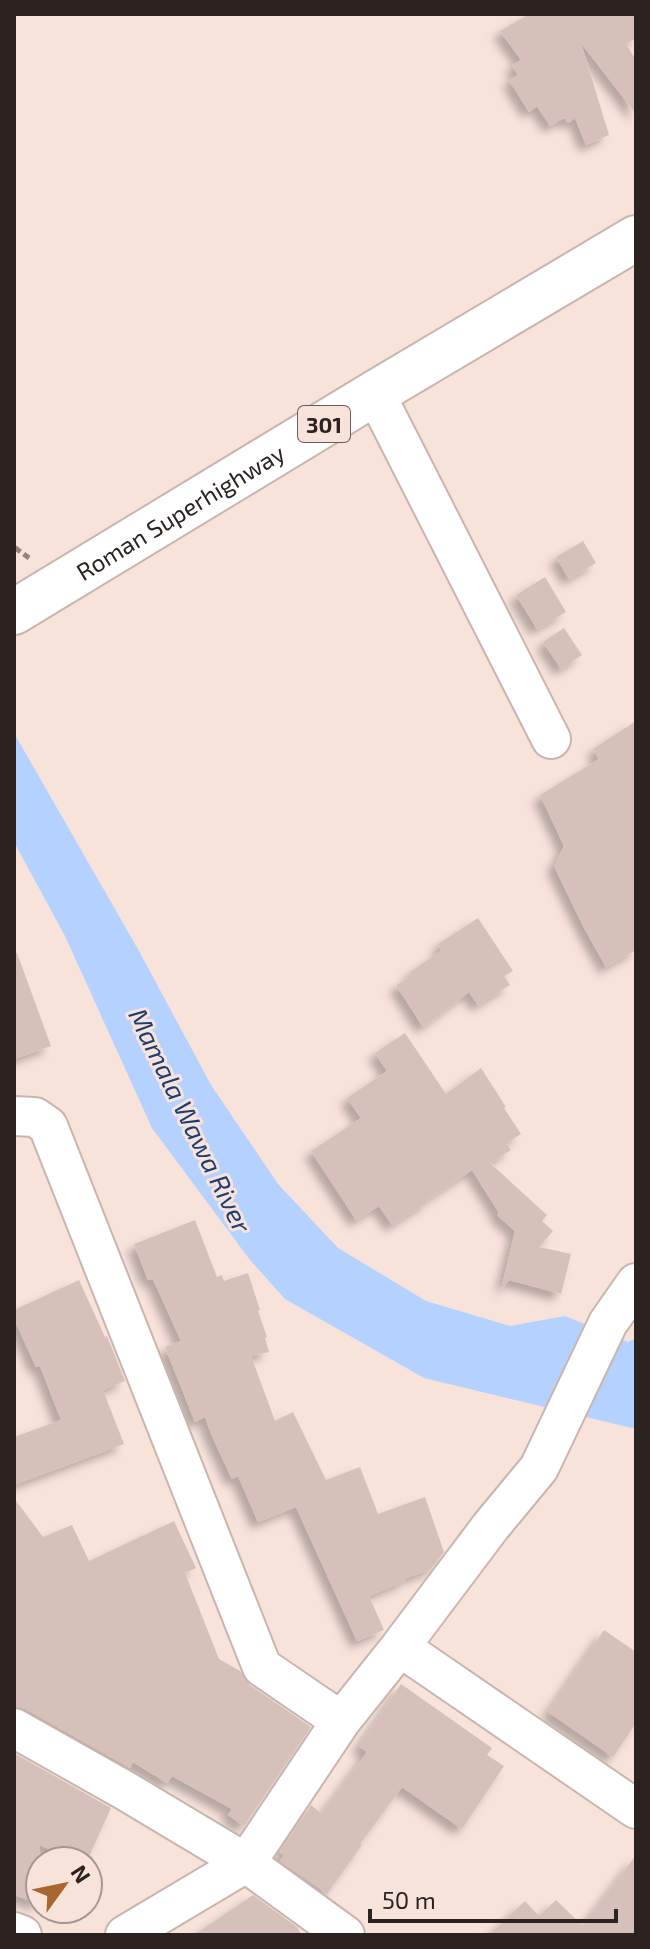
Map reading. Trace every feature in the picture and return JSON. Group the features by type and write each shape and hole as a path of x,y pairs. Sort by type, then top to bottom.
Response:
{"main road":[{"name":"Roman Superhighway","path":"14,612 636,238"}],"street":[{"path":"375,393 551,739"},
{"path":"14,1116 35,1117 48,1126 262,1667 341,1721"},
{"path":"125,1935 246,1863 341,1721 539,1468 608,1323 636,1283"},
{"path":"400,1647 636,1809"},
{"path":"14,1728 246,1863 345,1935"},
{"path":"14,1932 22,1935"}],"water":[{"name":"Mamala Wawa River","path":"14,733 139,951 211,1085 278,1184 338,1248 426,1301 510,1326 565,1316 628,1342 636,1338 636,1429 424,1378 285,1299 250,1260 152,1128 65,936 14,842"}],"building":[{"path":"529,14 636,14 636,38 626,44 636,60 636,114 581,43 609,135 586,145 575,118 568,123 564,118 550,126 537,106 529,112 509,80 518,75 512,65 521,60 500,31"},
{"path":"583,541 596,563 569,579 556,557"},
{"path":"545,577 566,612 537,629 516,595"},
{"path":"564,628 582,655 561,669 543,642"},
{"path":"636,721 636,950 606,967 554,866 564,846 540,795 599,759 593,749"},
{"path":"478,918 513,971 504,976 510,985 478,1005 469,992 423,1027 396,985 412,976 410,972 442,950 438,944"},
{"path":"14,953 17,953 51,1046 14,1059"},
{"path":"405,1033 446,1094 481,1068 506,1107 521,1134 506,1143 511,1150 490,1163 547,1215 542,1221 553,1231 539,1247 571,1254 561,1294 509,1280 501,1290 515,1231 497,1215 499,1213 472,1170 392,1225 379,1206 356,1220 311,1151 361,1118 347,1098 387,1071 375,1053"},
{"path":"195,1220 217,1277 222,1275 224,1281 248,1273 269,1352 251,1356 275,1421 293,1412 326,1480 360,1467 378,1514 425,1497 444,1552 431,1569 369,1596 384,1630 357,1641 296,1507 258,1522 238,1476 232,1479 205,1417 195,1422 165,1347 181,1341 153,1279 148,1280 134,1244"},
{"path":"79,1280 125,1381 103,1390 124,1444 14,1485 14,1437 61,1420 40,1366 36,1367 14,1319 14,1310"},
{"path":"14,1498 43,1537 72,1525 89,1561 174,1521 196,1568 185,1573 219,1659 240,1671 250,1685 311,1727 244,1826 228,1815 232,1809 172,1776 167,1783 133,1762 130,1768 25,1709 14,1706"},
{"path":"604,1630 636,1652 636,1723 613,1757 548,1712"},
{"path":"401,1684 492,1748 487,1755 504,1766 462,1829 402,1787 327,1894 280,1861 284,1855 280,1852 311,1805 322,1814 367,1752 359,1746"},
{"path":"14,1753 111,1808 94,1845 24,1845 24,1898 14,1895"},
{"path":"636,1855 636,1935 489,1935 525,1901 539,1916 556,1900 583,1926"},
{"path":"253,1895 297,1927 302,1935 194,1935"}]}
